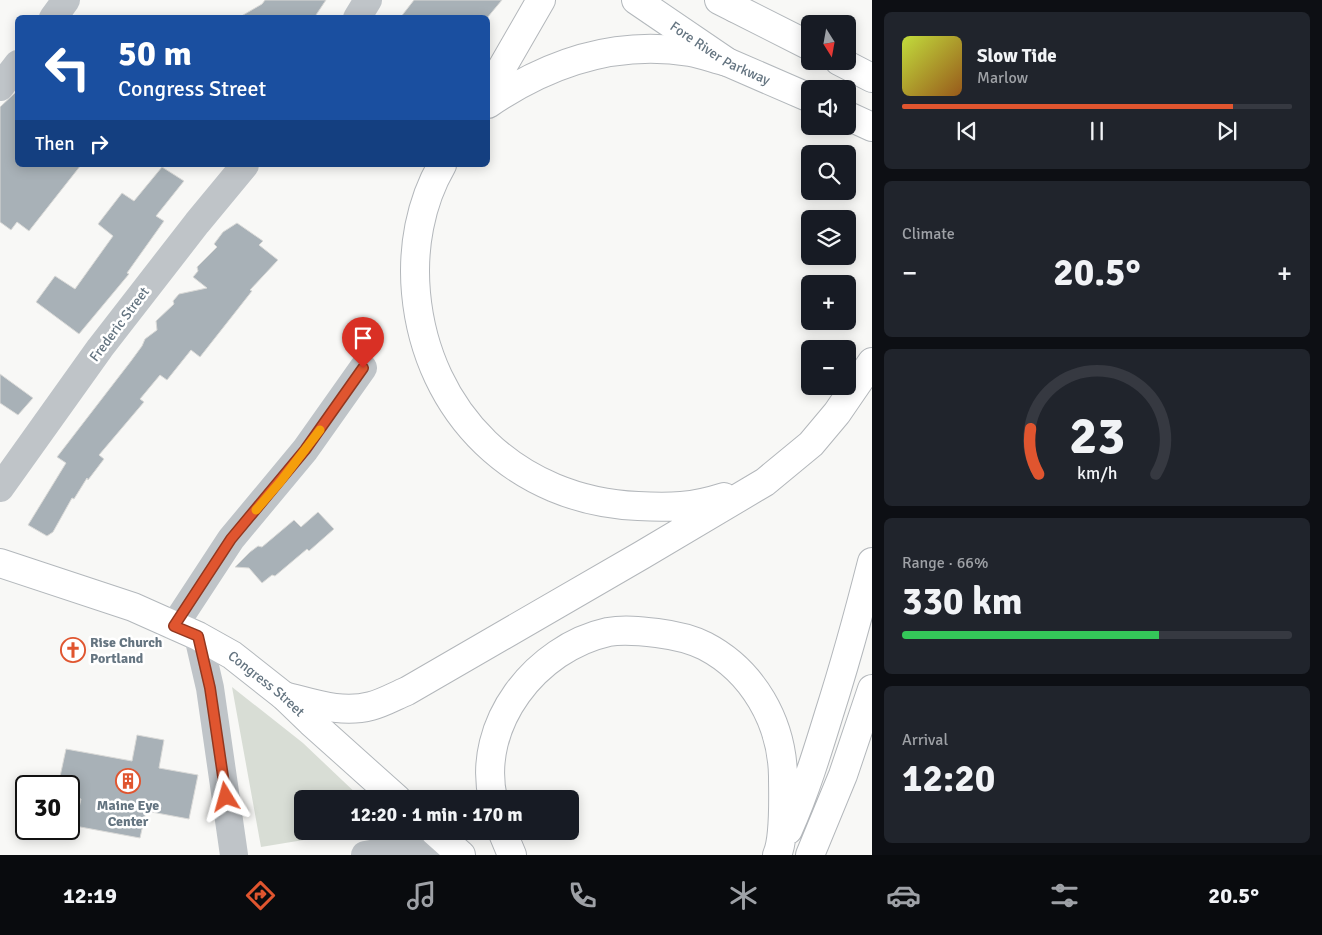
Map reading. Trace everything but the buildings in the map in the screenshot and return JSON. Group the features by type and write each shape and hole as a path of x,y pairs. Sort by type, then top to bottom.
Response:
{"main road":[{"path":"490,88 540,0"},
{"name":"Fore River Parkway","path":"636,0 727,62 801,94"},
{"path":"726,3 801,41"},
{"path":"490,103 532,77 566,63 600,54 654,49 690,52 727,62"},
{"path":"856,70 872,78"},
{"path":"856,120 872,127"},
{"path":"441,167 430,192 418,235 415,267 417,307 421,331 428,355 449,398 462,418 492,450 526,474 561,491 598,502 616,505 671,508 722,498 765,482"},
{"path":"284,696 336,709 355,709 373,706 407,690 765,482 811,444 837,413 872,362"},
{"name":"Congress Street","path":"0,562 133,607 186,631 232,655 284,696 387,790"},
{"path":"778,851 798,808 815,759 840,679 872,562"},
{"path":"491,790 491,756 498,726 512,699 528,679 551,659 582,641 609,632 638,630 672,635 704,645 732,664 758,694 771,716 779,741 782,768 783,800 778,851"},
{"path":"810,855 843,775 872,689"},
{"path":"506,840 512,855"}],"street":[{"path":"54,15 66,0"},
{"path":"359,15 368,0"},
{"path":"0,87 15,68"},
{"name":"Frederic Street","path":"0,488 100,348 243,167"},
{"path":"234,855 210,688 186,631 231,539 305,450 363,368"},
{"path":"365,855 447,843"}],"shaded area":[{"path":"232,687 303,743 353,790 294,790 294,840 303,840 261,847"}],"slow traffic":[{"path":"256,510 320,430"}],"place":[{"name":"Rise Church Portland","path":"73,650"},
{"name":"Maine Eye Center","path":"128,781"}],"route":[{"path":"226,797 210,688 198,636 174,626 231,539 305,450 363,368"}]}
